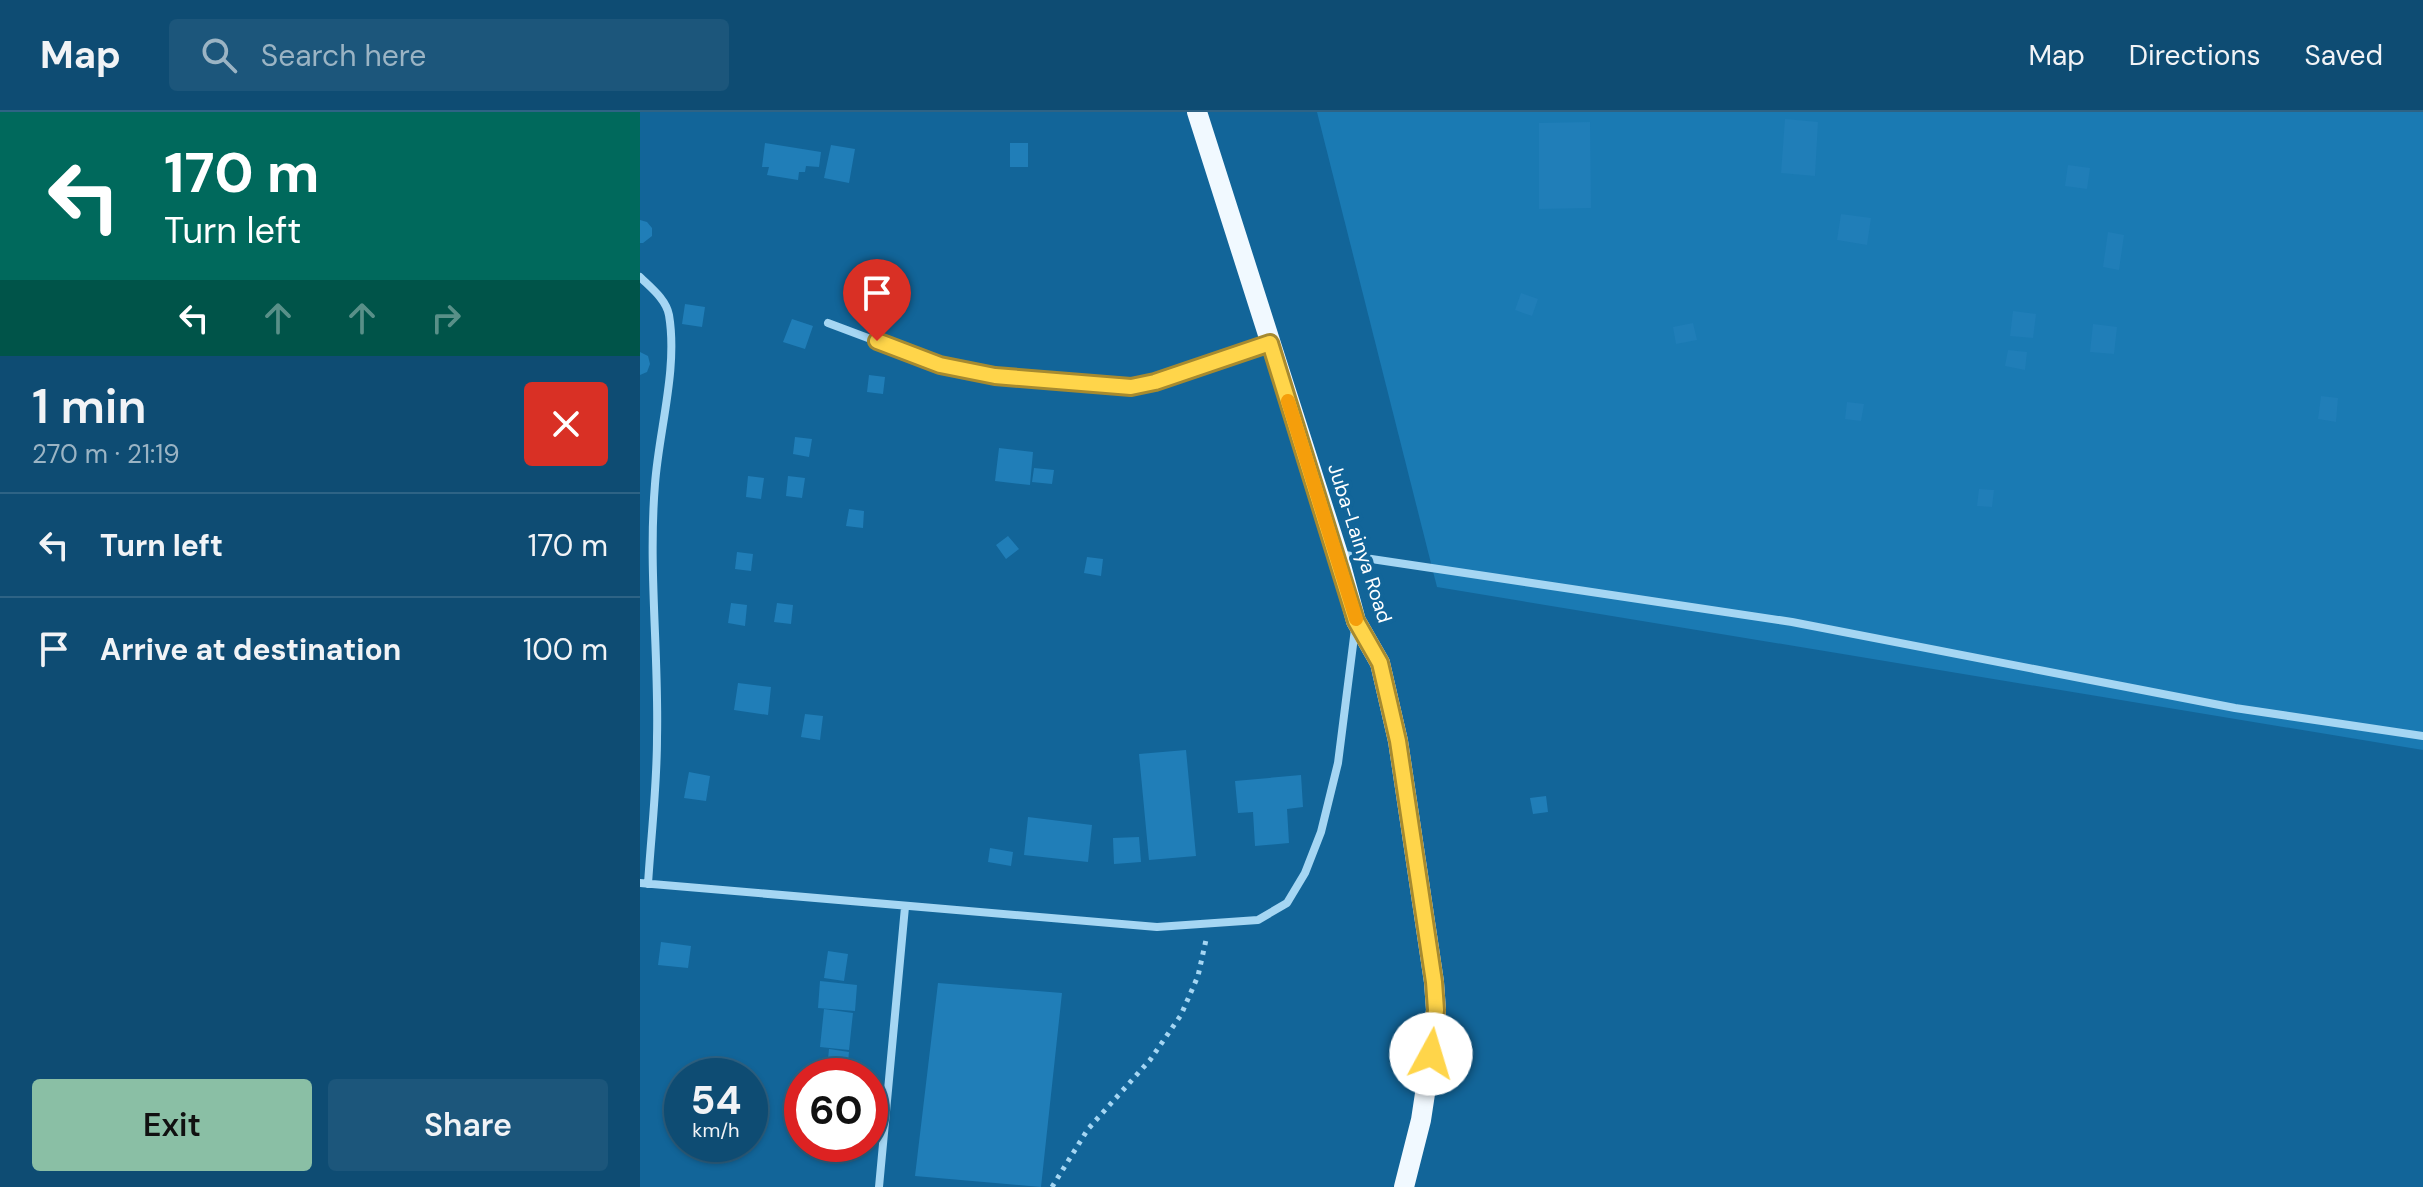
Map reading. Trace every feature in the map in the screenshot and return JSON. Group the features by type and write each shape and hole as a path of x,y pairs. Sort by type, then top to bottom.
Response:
{"main road":[{"name":"Juba-Lainya Road","path":"1197,112 1338,554 1356,621 1380,663 1398,741 1435,996 1431,1054 1421,1120 1404,1187"}],"street":[{"path":"640,277 659,296 669,312 670,342 667,398 655,483 653,607 658,738 644,883 1157,927 1258,920 1287,903 1305,873 1321,832 1338,763 1356,621"},
{"path":"828,323 940,365 995,376 1131,387 1155,382 1270,343"},
{"path":"1338,554 1792,622 2235,708 2423,736"},
{"path":"879,1187 905,907"}],"path":[{"path":"1052,1187 1088,1129 1150,1060 1181,1015 1198,976 1210,923"}],"shaded area":[{"path":"1317,112 2423,112 2423,750 1437,587"}],"building":[{"path":"1785,119 1818,122 1815,176 1781,173"},
{"path":"1590,122 1591,208 1539,209 1539,123"},
{"path":"765,143 821,152 819,167 806,166 805,172 799,172 798,180 767,175 769,167 762,167"},
{"path":"1010,143 1028,143 1028,167 1010,167"},
{"path":"831,145 855,149 849,183 824,178"},
{"path":"2068,165 2090,168 2087,189 2065,186"},
{"path":"1841,214 1871,218 1867,245 1837,240"},
{"path":"640,220 652,228 652,236 643,243 640,243"},
{"path":"2108,232 2124,235 2119,270 2103,267"},
{"path":"879,271 903,274 899,299 876,296"},
{"path":"1521,293 1538,299 1532,316 1515,310"},
{"path":"873,301 889,303 887,320 871,318"},
{"path":"685,304 705,307 702,327 682,324"},
{"path":"2013,311 2036,314 2033,338 2010,336"},
{"path":"792,319 813,326 805,349 783,342"},
{"path":"1693,323 1697,340 1676,344 1673,327"},
{"path":"2093,324 2117,327 2114,354 2090,352"},
{"path":"2008,350 2027,352 2025,370 2005,366"},
{"path":"640,352 648,356 650,364 647,372 640,375"},
{"path":"869,375 885,377 883,394 867,392"},
{"path":"2321,396 2338,398 2336,422 2318,419"},
{"path":"1847,402 1864,404 1861,421 1845,419"},
{"path":"795,437 812,439 809,457 793,454"},
{"path":"999,448 1033,452 1030,485 995,481"},
{"path":"1034,468 1054,470 1052,484 1032,482"},
{"path":"748,476 764,478 761,499 746,497"},
{"path":"788,476 805,478 802,498 786,496"},
{"path":"1979,489 1994,490 1992,507 1977,506"},
{"path":"849,509 864,511 863,528 846,526"},
{"path":"1008,536 1019,549 1006,559 996,545"},
{"path":"737,552 753,554 751,571 735,569"},
{"path":"1087,557 1103,559 1101,576 1084,573"},
{"path":"731,603 747,605 745,626 728,623"},
{"path":"777,603 793,605 791,624 774,622"},
{"path":"738,683 771,687 768,715 734,710"},
{"path":"805,714 823,716 820,740 801,737"},
{"path":"1186,750 1196,856 1149,860 1139,754"},
{"path":"689,772 710,776 706,801 684,798"},
{"path":"1301,775 1303,807 1287,809 1289,843 1255,846 1253,812 1238,813 1235,781"},
{"path":"1546,796 1548,812 1533,814 1530,798"},
{"path":"1028,817 1092,825 1088,862 1024,855"},
{"path":"1139,837 1141,862 1114,864 1113,838"},
{"path":"990,848 1013,852 1011,866 988,862"},
{"path":"661,942 691,946 688,968 658,965"},
{"path":"828,951 848,954 844,981 824,978"},
{"path":"820,981 857,985 855,1011 818,1008"},
{"path":"938,983 1062,993 1041,1187 915,1176"},
{"path":"824,1009 853,1013 849,1050 820,1047"},
{"path":"829,1049 849,1052 848,1058 828,1058"}],"slow traffic":[{"path":"1288,401 1356,619"}],"route":[{"path":"877,341 940,365 995,376 1131,387 1155,382 1270,343 1338,554 1356,621 1380,663 1398,741 1434,982 1436,1010 1431,1054"}]}
